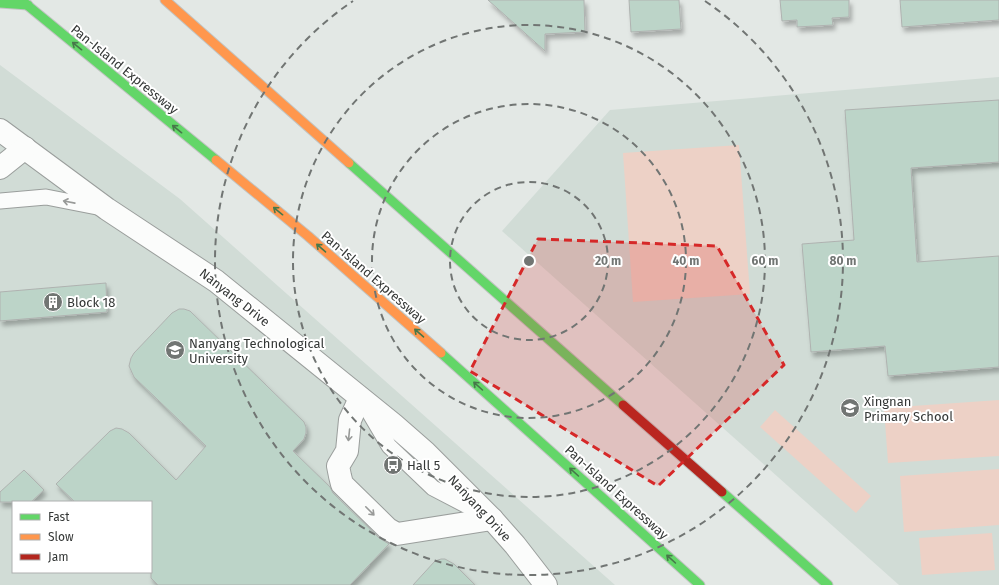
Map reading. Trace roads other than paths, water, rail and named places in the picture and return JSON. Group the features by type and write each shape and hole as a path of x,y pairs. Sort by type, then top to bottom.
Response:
{"highway":[{"path":"165,0 822,585"},
{"path":"165,0 828,585"},
{"path":"0,3 25,3"},
{"name":"Pan-Island Expressway","path":"25,3 308,236 448,359 700,585"}],"street":[{"name":"Nanyang Drive","path":"0,130 107,209 216,280 425,452 492,519 515,545 546,585"},
{"path":"0,168 25,148"},
{"path":"360,398 350,420 347,451 338,466 340,476 342,484 388,529 397,534 492,519"}],"lane":[{"path":"0,201 46,197 107,209"}],"place":[{"name":"Block 18","path":"53,302"},
{"name":"Nanyang Technological University","path":"175,350"},
{"name":"Xingnan Primary School","path":"850,408"},
{"name":"Hall 5","path":"393,465"}]}
